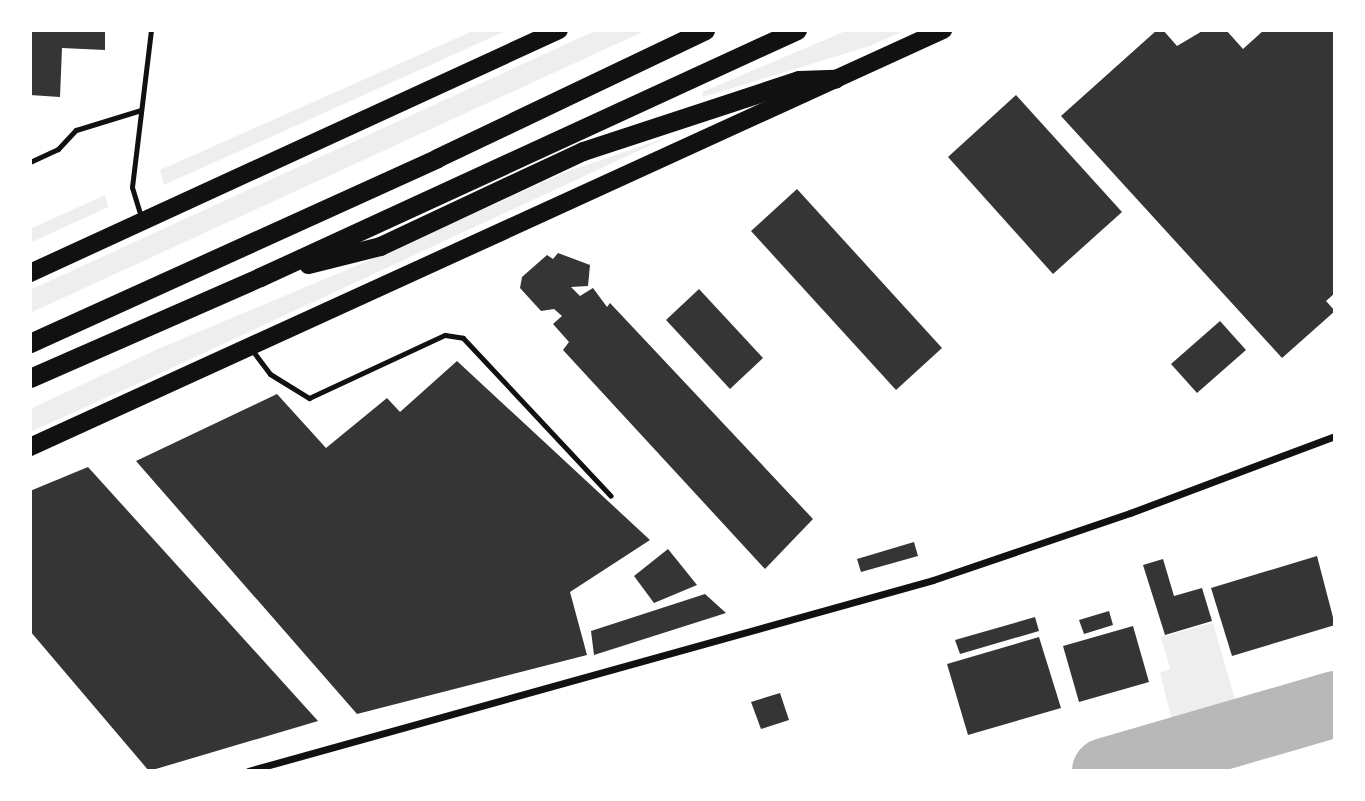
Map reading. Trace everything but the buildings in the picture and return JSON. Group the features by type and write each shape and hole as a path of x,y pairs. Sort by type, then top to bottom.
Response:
{"highway":[{"path":"30,343 438,158 705,30"},
{"path":"30,378 260,277 797,30"},
{"path":"260,277 380,246 583,151 646,129 799,80 835,79"}],"main road":[{"path":"30,273 559,30"},
{"path":"30,447 943,30"}],"street":[{"path":"248,771 921,584 1130,513 1335,436"}],"lane":[{"path":"142,221 132,187 151,30"},
{"path":"30,162 58,149 76,130 141,110"},
{"path":"250,348 270,374 309,398 445,335 463,338 611,496"}],"shaded area":[{"path":"475,30 508,30 164,185 160,170"},
{"path":"597,30 647,30 30,313 30,290"},
{"path":"848,30 906,30 870,46 703,97 702,92"},
{"path":"668,137 30,432 30,409 158,349 377,257 566,172"},
{"path":"105,195 108,207 30,243 30,229"},
{"path":"1213,623 1238,710 1174,728 1160,673 1170,669 1161,637"}],"taxiway":[{"path":"1105,771 1335,704"}]}
